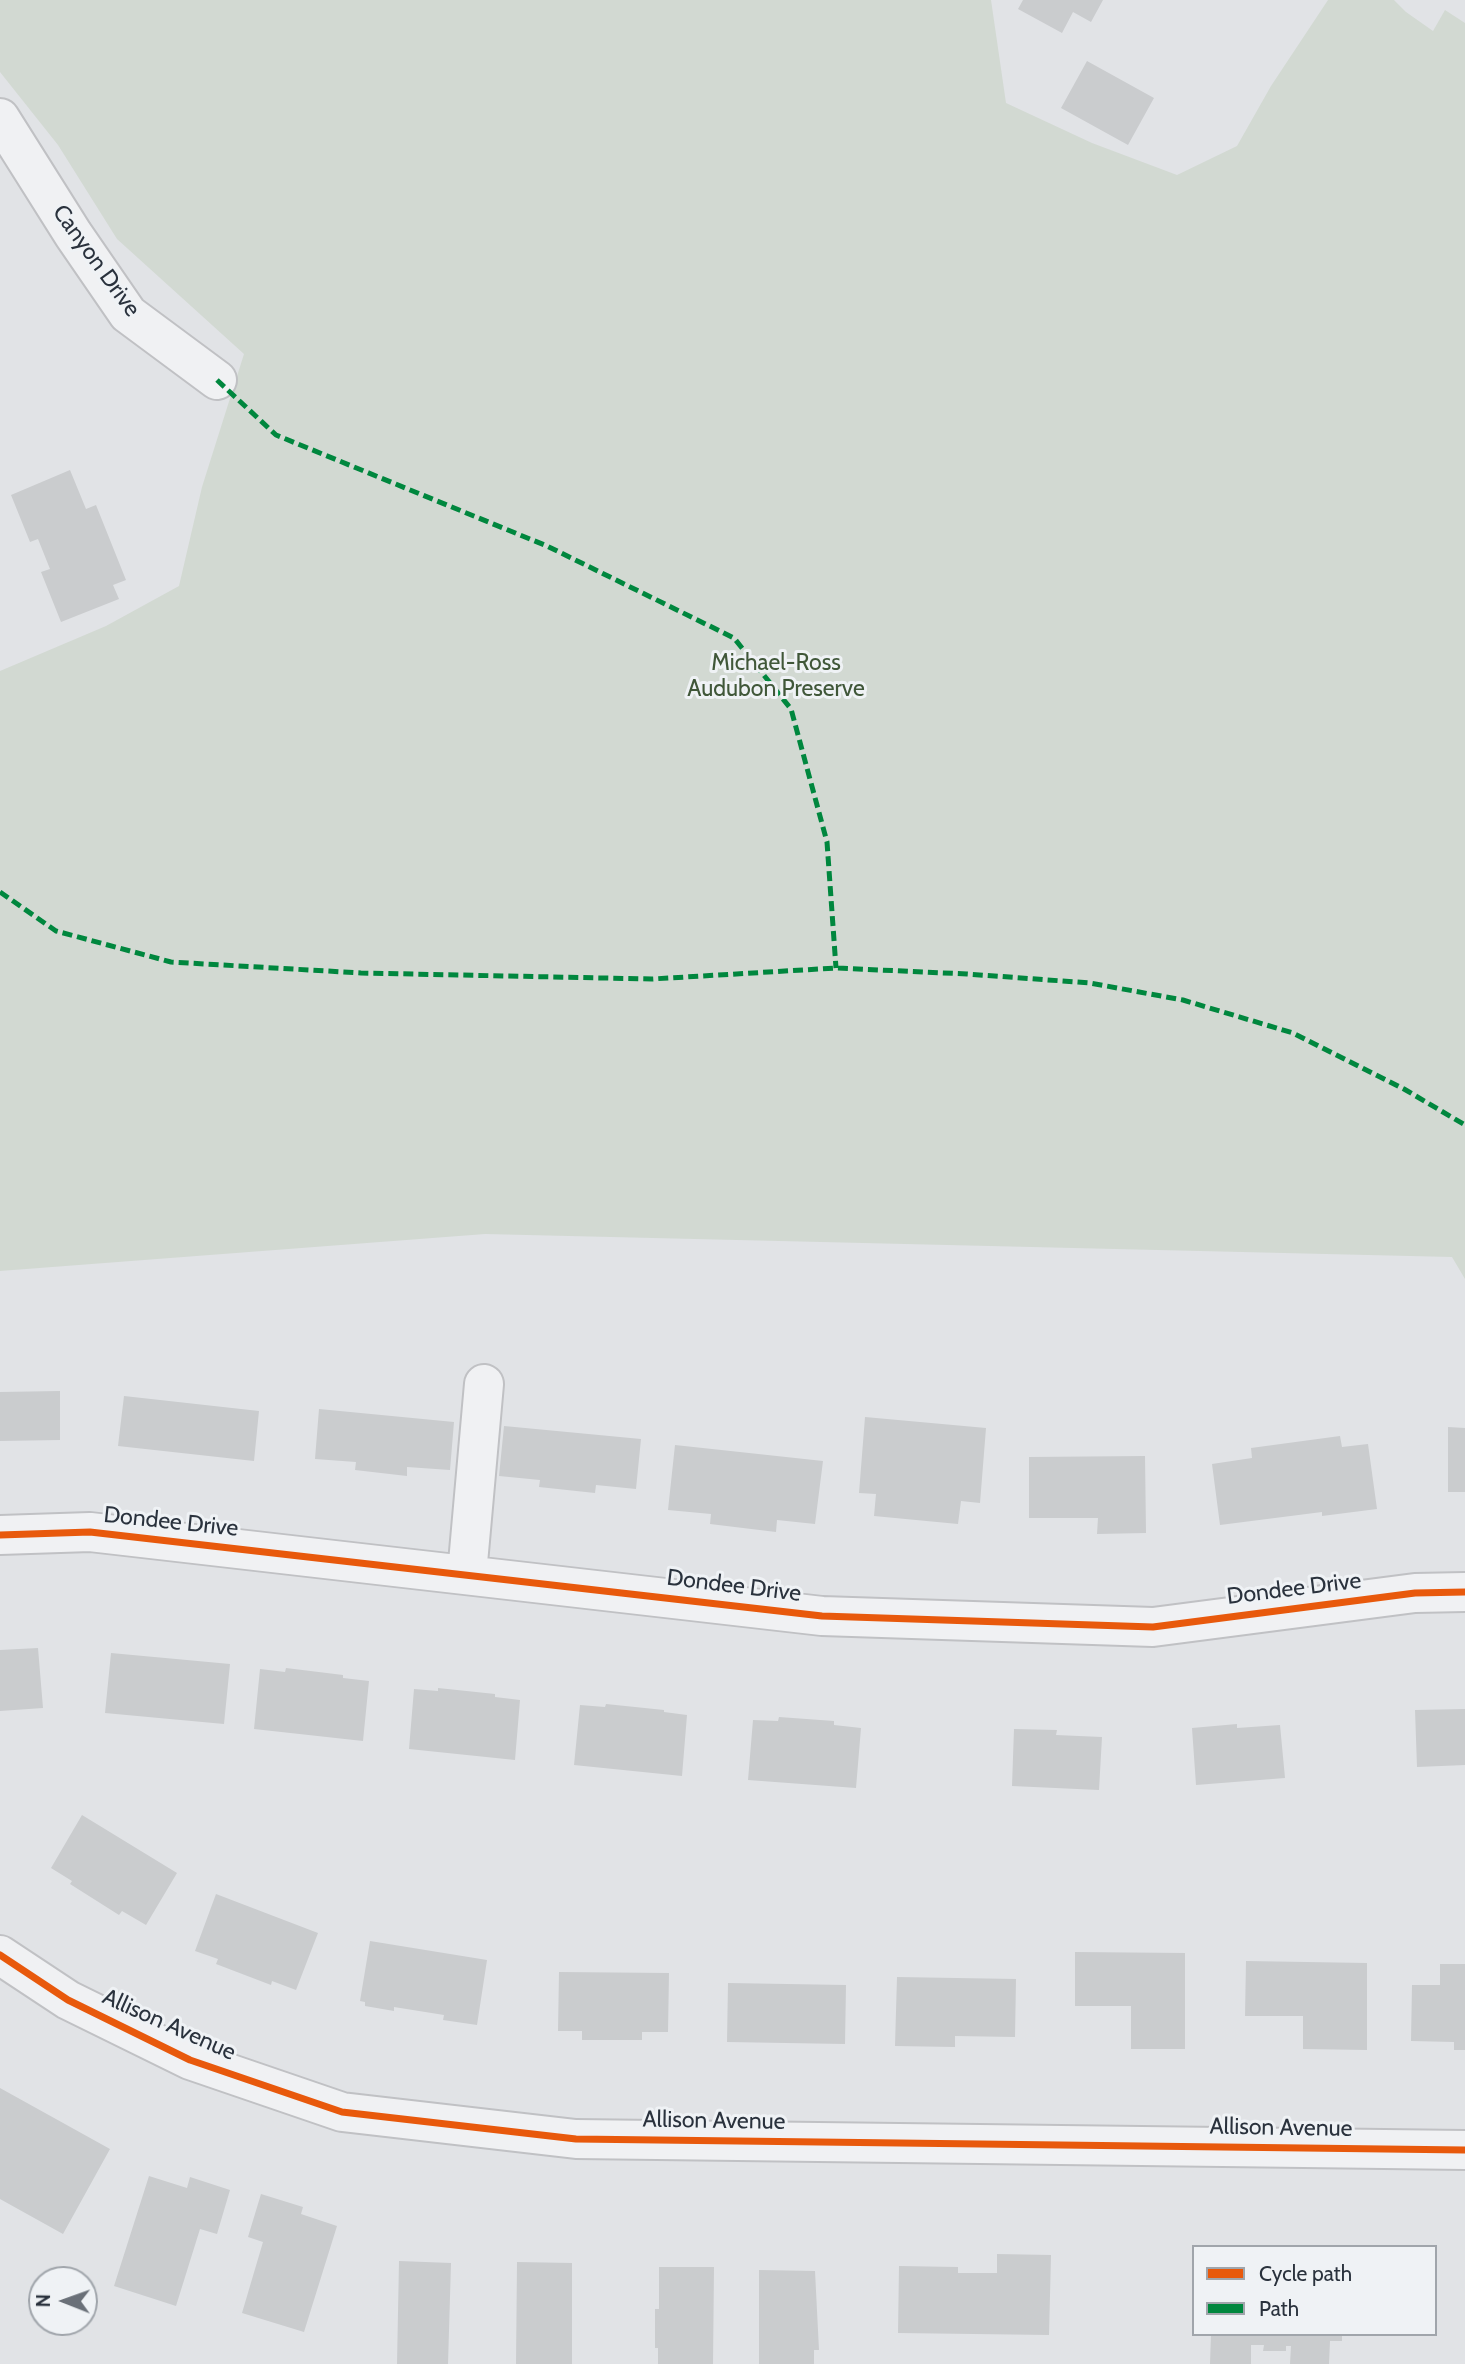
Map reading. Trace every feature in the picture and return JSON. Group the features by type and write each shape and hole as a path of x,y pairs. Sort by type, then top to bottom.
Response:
{"street":[{"name":"Canyon Drive","path":"0,118 73,234 128,314 217,380"},
{"path":"467,1574 484,1384"},
{"name":"Dondee Drive","path":"0,1535 90,1532 822,1616 1153,1627 1415,1593 1465,1592"},
{"name":"Allison Avenue","path":"0,1955 68,2000 190,2060 342,2112 576,2139 1465,2150"}],"green space":[{"name":"Michael-Ross Audubon Preserve","path":"0,0 991,0 1006,103 1092,143 1177,175 1237,146 1271,86 1328,0 1394,0 1433,31 1445,10 1465,23 1465,1279 1452,1257 485,1234 0,1271 0,671 106,626 179,586 202,487 244,354 117,239 58,145 0,72"}],"building":[{"path":"1023,0 1103,0 1091,22 1073,12 1062,33 1018,9"},
{"path":"1087,61 1154,98 1128,145 1061,108"},
{"path":"70,470 86,509 96,505 126,580 113,585 119,599 61,622 41,572 50,569 38,539 30,542 11,495"},
{"path":"60,1391 60,1440 0,1441 0,1392"},
{"path":"124,1396 259,1411 254,1461 118,1446"},
{"path":"319,1409 454,1422 450,1470 407,1467 407,1476 355,1470 356,1462 315,1459"},
{"path":"865,1417 986,1428 980,1503 961,1501 958,1524 874,1516 876,1494 859,1493"},
{"path":"504,1426 641,1439 636,1489 596,1485 595,1493 539,1487 540,1480 499,1476"},
{"path":"1448,1427 1465,1428 1465,1492 1448,1492"},
{"path":"1340,1436 1342,1447 1368,1444 1377,1509 1322,1516 1322,1512 1220,1525 1212,1464 1252,1458 1251,1448"},
{"path":"675,1445 823,1461 815,1524 777,1520 776,1532 710,1524 711,1514 668,1510"},
{"path":"1145,1456 1146,1533 1097,1534 1098,1518 1029,1518 1029,1457"},
{"path":"38,1648 43,1708 0,1711 0,1650"},
{"path":"111,1653 230,1664 224,1724 105,1713"},
{"path":"286,1668 369,1681 363,1741 254,1729 260,1669 285,1672"},
{"path":"438,1688 495,1694 495,1697 520,1700 515,1760 409,1749 414,1689 438,1691"},
{"path":"606,1704 687,1715 682,1776 574,1765 580,1705 605,1707"},
{"path":"1465,1709 1465,1765 1417,1767 1415,1710"},
{"path":"779,1717 834,1721 834,1725 861,1728 856,1788 748,1780 753,1720 778,1721"},
{"path":"1237,1724 1237,1728 1280,1725 1285,1778 1196,1785 1192,1728"},
{"path":"1014,1729 1057,1730 1056,1735 1102,1737 1099,1790 1012,1786"},
{"path":"82,1815 177,1873 146,1925 122,1911 119,1915 70,1884 72,1881 51,1868"},
{"path":"216,1894 318,1933 296,1990 272,1981 271,1985 216,1964 218,1959 195,1951"},
{"path":"370,1941 487,1960 477,2025 443,2020 444,2015 394,2007 394,2011 365,2006 365,2002 360,2001"},
{"path":"1075,1952 1185,1953 1185,2049 1131,2049 1131,2006 1075,2006"},
{"path":"1246,1961 1367,1963 1367,2050 1303,2049 1303,2016 1245,2016"},
{"path":"1440,1964 1465,1964 1465,2050 1454,2050 1454,2042 1411,2041 1412,1985 1440,1985"},
{"path":"559,1972 669,1973 668,2032 642,2032 642,2040 582,2040 582,2031 558,2031"},
{"path":"897,1977 1016,1979 1015,2037 955,2036 955,2047 895,2046"},
{"path":"728,1983 846,1985 845,2044 727,2042"},
{"path":"0,2088 110,2149 63,2234 0,2199"},
{"path":"149,2176 187,2188 190,2177 230,2190 217,2234 200,2229 176,2306 114,2286"},
{"path":"261,2194 303,2207 301,2214 337,2226 304,2332 242,2313 263,2242 248,2237"},
{"path":"997,2254 1051,2255 1049,2335 898,2333 899,2266 958,2267 958,2273 997,2273"},
{"path":"399,2261 451,2263 448,2364 397,2364"},
{"path":"517,2262 572,2263 572,2364 516,2364"},
{"path":"659,2267 714,2267 713,2364 658,2364 658,2348 655,2348 655,2309 659,2309"},
{"path":"759,2270 815,2271 819,2350 814,2350 814,2364 759,2364"},
{"path":"1211,2336 1342,2336 1342,2341 1330,2341 1329,2364 1290,2364 1291,2346 1286,2346 1286,2351 1263,2351 1264,2345 1251,2345 1251,2364 1210,2364"}],"marked path":[{"path":"217,380 276,435 547,546 734,638 791,709 827,842 836,968"},
{"path":"0,892 56,931 171,962 361,973 652,979 836,968 1090,983 1183,1000 1293,1033 1404,1089 1465,1125"}],"cycle path":[{"path":"0,1535 90,1532 822,1616 1153,1627 1415,1593 1465,1592"},
{"path":"0,1955 68,2000 190,2060 342,2112 576,2139 1465,2150"}]}
